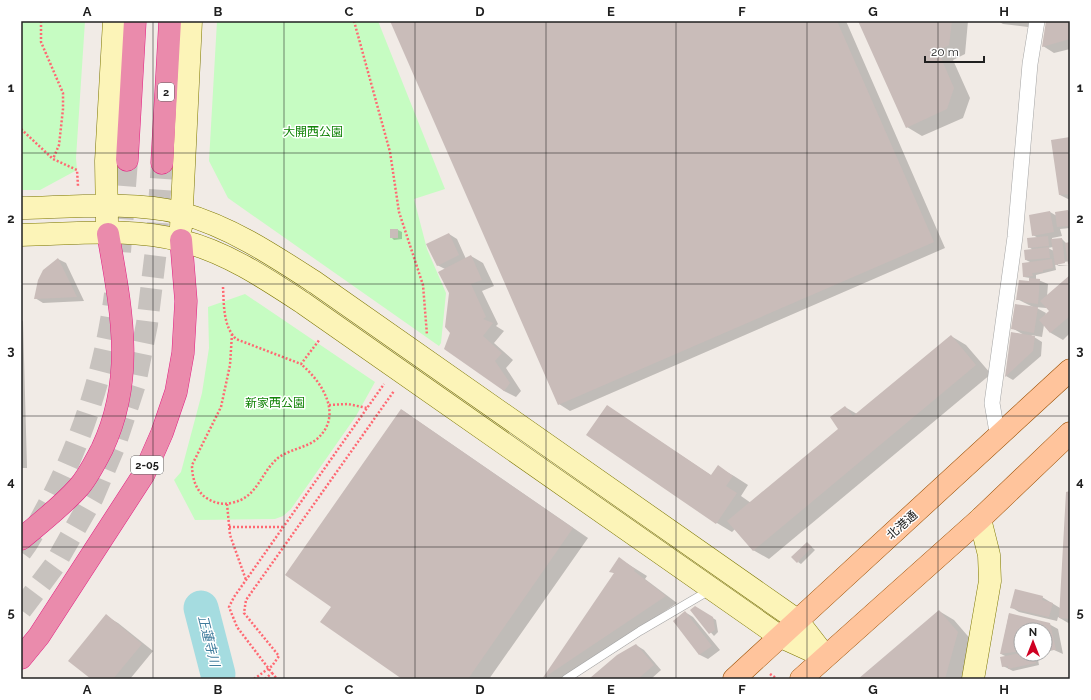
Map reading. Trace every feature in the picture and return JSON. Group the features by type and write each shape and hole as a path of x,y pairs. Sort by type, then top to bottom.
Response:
{"highway":[{"path":"127,160 135,21"},
{"name":"2","path":"162,163 170,21"},
{"path":"21,539 79,488 96,461 109,433 117,408 123,376 123,345 120,307 108,234"},
{"name":"2-05","path":"21,658 39,636 144,474 162,433 176,392 183,353 186,301 181,240"}],"main road":[{"name":"北港通","path":"734,679 779,636 998,438 1070,370"},
{"path":"801,679 980,519 1070,433"}],"street":[{"path":"108,234 106,206 106,161 114,21"},
{"path":"181,240 180,213 191,21"},
{"path":"998,438 992,403 1015,237 1030,64 1037,21"},
{"path":"21,208 106,206 144,208 180,213 209,222 273,255 798,620 825,656"},
{"path":"21,235 144,235 181,240 206,248 235,261 303,303 779,636 825,656"},
{"path":"973,679 990,581 989,555 980,519"}],"lane":[{"path":"566,679 633,635 712,589"}],"path":[{"path":"41,21 41,42 62,93 63,109 59,145 53,159"},
{"path":"354,21 390,152 399,212 423,284 427,336"},
{"path":"21,128 53,159 77,170 78,189"},
{"path":"223,288 225,311 232,334 230,365 221,406 195,457 192,472 196,486 204,497 213,502 227,504 238,502 248,497 278,458 316,440 324,431 329,420 329,405 318,381 301,364 236,339 232,334"},
{"path":"301,364 320,338"},
{"path":"277,679 237,627 229,607 246,580 386,382"},
{"path":"254,679 269,668 279,656 244,613 246,600 396,389"},
{"path":"329,405 348,404 367,408"},
{"path":"227,504 229,527 234,550 246,580"},
{"path":"229,527 283,527"},
{"path":"265,679 272,674"},
{"path":"769,674 776,678"}],"green space":[{"path":"21,21 85,21 76,158 77,170 40,190 21,190"},
{"name":"大開西公園","path":"217,21 378,21 445,189 414,199 427,249 446,293 441,343 439,346 228,198 209,161"},
{"name":"新家西公園","path":"245,294 375,382 356,416 291,509 283,516 275,519 195,520 174,480 181,472 202,393 209,348 208,307"}],"building":[{"path":"390,21 837,21 934,242 558,405"},
{"path":"858,21 952,21 949,45 938,51 954,88 947,109 906,128"},
{"path":"1046,21 1070,21 1070,39 1042,47"},
{"path":"1070,137 1070,194 1059,195 1051,140"},
{"path":"1068,210 1070,226 1057,227 1055,212"},
{"path":"1050,211 1054,232 1032,236 1029,215"},
{"path":"390,229 398,229 398,238 390,238"},
{"path":"449,233 459,255 437,266 426,244"},
{"path":"1048,236 1049,246 1028,248 1027,238"},
{"path":"1062,238 1065,263 1055,265 1051,239"},
{"path":"1070,242 1070,263 1068,264 1065,243"},
{"path":"1049,247 1050,258 1025,260 1024,250"},
{"path":"471,255 482,280 471,284 486,317 483,319 493,323 483,336 502,353 495,361 510,383 504,391 444,349 450,333 445,327 449,293 438,272"},
{"path":"58,258 77,297 34,299 38,280 43,270"},
{"path":"1052,259 1053,268 1043,270 1043,272 1032,273 1033,276 1023,277 1022,263"},
{"path":"1070,275 1070,316 1050,333 1039,320 1049,311 1040,301"},
{"path":"1029,278 1040,279 1038,304 1023,302 1023,300 1016,300 1019,280 1029,281"},
{"path":"1015,304 1038,307 1034,333 1011,329"},
{"path":"1011,332 1035,336 1033,351 1005,377"},
{"path":"951,335 976,365 753,551 727,521 838,429 830,417 845,406 853,416"},
{"path":"607,405 711,475 718,465 733,476 726,486 737,493 716,524 586,435"},
{"path":"401,409 573,528 468,679 402,679 320,622 331,607 285,575"},
{"path":"1070,491 1070,619 1059,618 1066,492"},
{"path":"807,542 812,547 797,563 791,557"},
{"path":"619,557 666,596 542,679 614,573 609,572"},
{"path":"1015,589 1043,596 1042,600 1053,603 1049,617 1010,608"},
{"path":"695,606 713,617 715,630 709,634 690,610"},
{"path":"939,610 958,632 945,679 858,679"},
{"path":"685,611 712,646 699,655 673,621"},
{"path":"1009,613 1046,622 1013,622 1013,652 1000,654"},
{"path":"106,614 142,644 113,679 91,679 68,661"},
{"path":"1053,636 1056,650 1053,650"},
{"path":"636,644 654,665 638,679 590,678 617,655"},
{"path":"1013,655 1013,662 1036,663 1008,669 1008,666 1002,667 1000,657"}],"waterway":[{"name":"正蓮寺川","path":"201,608 218,674"}],"tunnel":[{"path":"120,252 127,160"},
{"path":"21,610 54,566 93,497 115,445 135,384 147,324 156,250 162,163"},
{"path":"21,552 33,533 57,487 90,407 105,351 115,294"}]}
